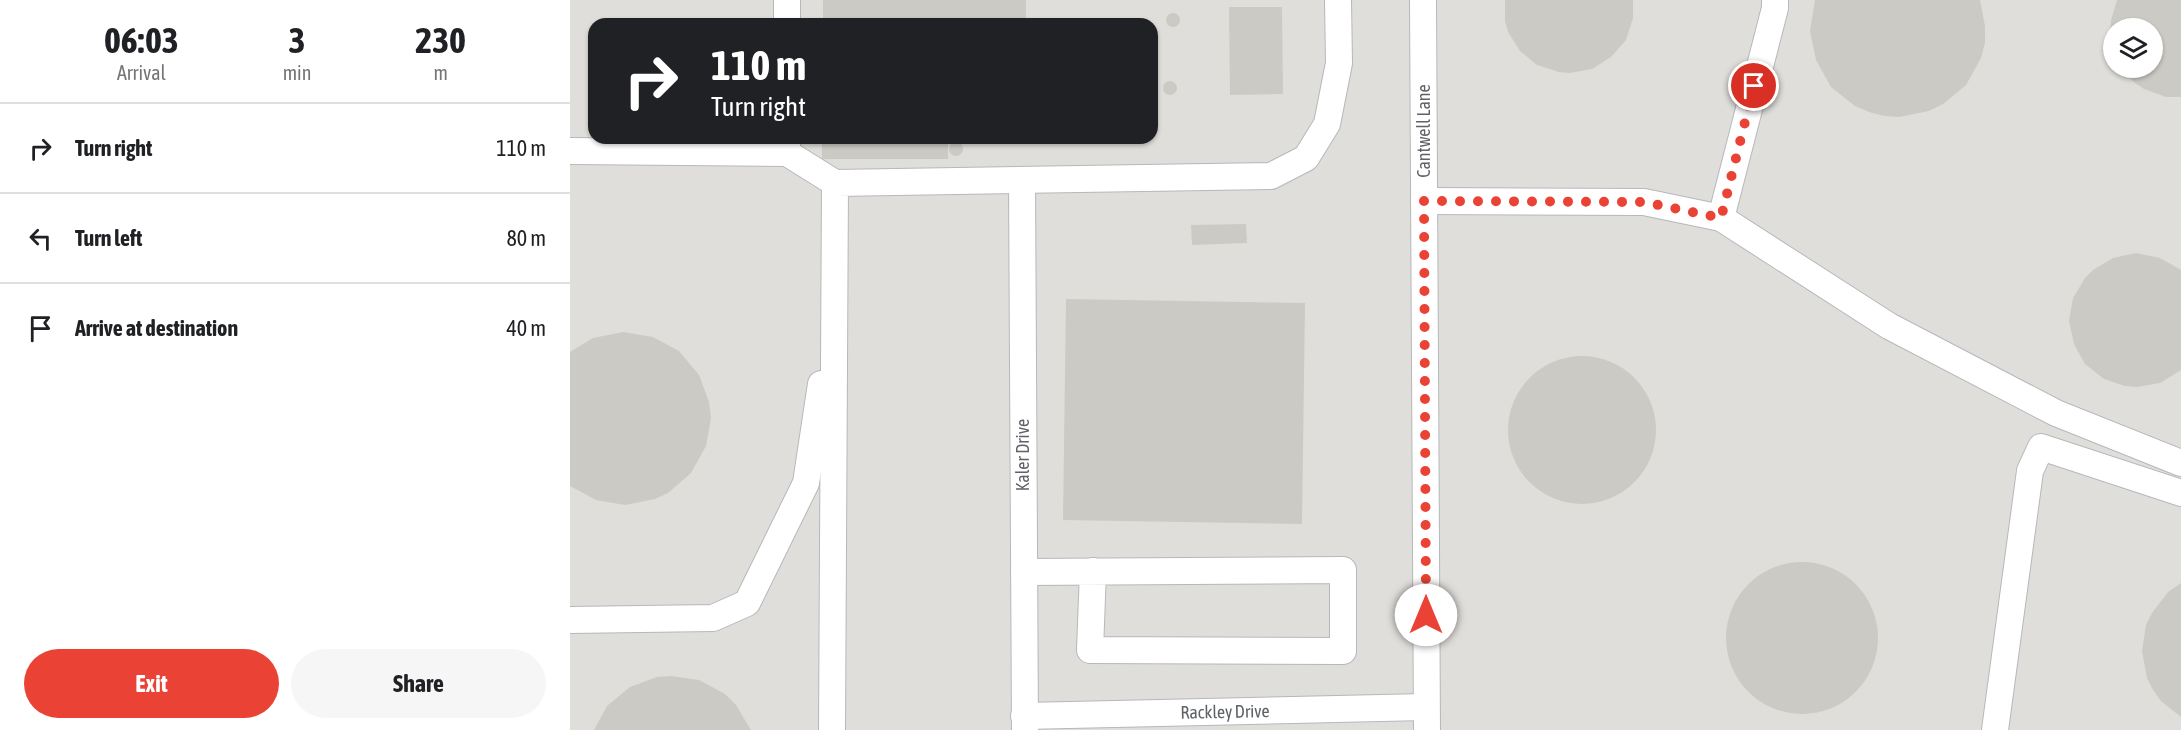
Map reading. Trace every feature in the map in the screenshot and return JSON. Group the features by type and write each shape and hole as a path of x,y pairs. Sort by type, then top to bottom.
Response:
{"street":[{"path":"787,0 787,18"},
{"path":"570,151 787,145 835,183 1271,176 1306,159 1327,124 1339,63 1338,0"},
{"name":"Cantwell Lane","path":"1423,0 1426,719"},
{"path":"1721,218 1775,0"},
{"name":"Kaler Drive","path":"1022,180 1025,723"},
{"path":"832,730 835,183"},
{"path":"1424,201 1644,202 1721,218 1889,326 2056,413 2181,463"},
{"path":"570,620 713,618 747,603 806,483 834,296"},
{"path":"1995,730 2030,471 2041,447 2181,493"},
{"path":"1024,572 1093,571 1343,570 1342,651 1090,650 1093,571"},
{"name":"Rackley Drive","path":"1025,723 1426,719"}],"shaded area":[{"path":"570,0 2181,0 2181,730 570,730"}],"building":[{"path":"823,0 1026,0 1026,18 823,18"},
{"path":"1505,0 1633,0 1633,18 1626,40 1611,57 1592,69 1570,73 1559,72 1537,65 1520,51 1508,32 1505,21"},
{"path":"1815,0 1980,0 1985,26 1985,43 1981,58 1966,85 1943,104 1929,111 1899,117 1869,112 1855,106 1831,87 1816,60 1810,31"},
{"path":"2117,0 2181,0 2181,97 2166,97 2144,89 2130,78 2163,78 2163,18 2112,18"},
{"path":"1229,7 1282,7 1283,94 1230,95"},
{"path":"1173,13 1178,15 1180,20 1178,25 1173,27 1168,25 1166,20 1168,15"},
{"path":"1170,81 1175,83 1177,88 1175,93 1170,95 1165,93 1163,88 1165,83"},
{"path":"822,144 948,144 948,159 822,159"},
{"path":"951,144 962,146 961,154 956,156 951,154 949,149"},
{"path":"1246,224 1247,243 1192,245 1191,225"},
{"path":"2136,253 2160,258 2181,270 2181,370 2160,383 2137,387 2125,386 2104,379 2085,364 2074,344 2069,321 2073,298 2085,278 2093,270 2113,258"},
{"path":"1066,299 1305,303 1302,524 1063,520"},
{"path":"623,332 653,337 679,351 699,375 709,402 711,418 706,446 691,473 668,493 655,499 625,505 596,500 570,486 570,352 593,338"},
{"path":"1582,356 1610,361 1635,377 1651,402 1656,430 1651,458 1635,483 1610,499 1582,504 1554,499 1529,483 1513,458 1508,430 1513,402 1529,377 1554,361"},
{"path":"1802,562 1831,567 1856,584 1873,609 1878,638 1873,667 1856,692 1831,709 1802,714 1773,709 1748,692 1731,667 1726,638 1731,609 1748,584 1773,567"},
{"path":"2181,583 2181,717 2161,701 2153,690 2147,678 2142,651 2146,625 2152,613 2168,592"},
{"path":"671,676 699,680 725,694 736,705 751,730 594,730 607,706 630,687 657,677"}],"route":[{"path":"1426,615 1424,201 1644,202 1721,218 1754,86"}]}
